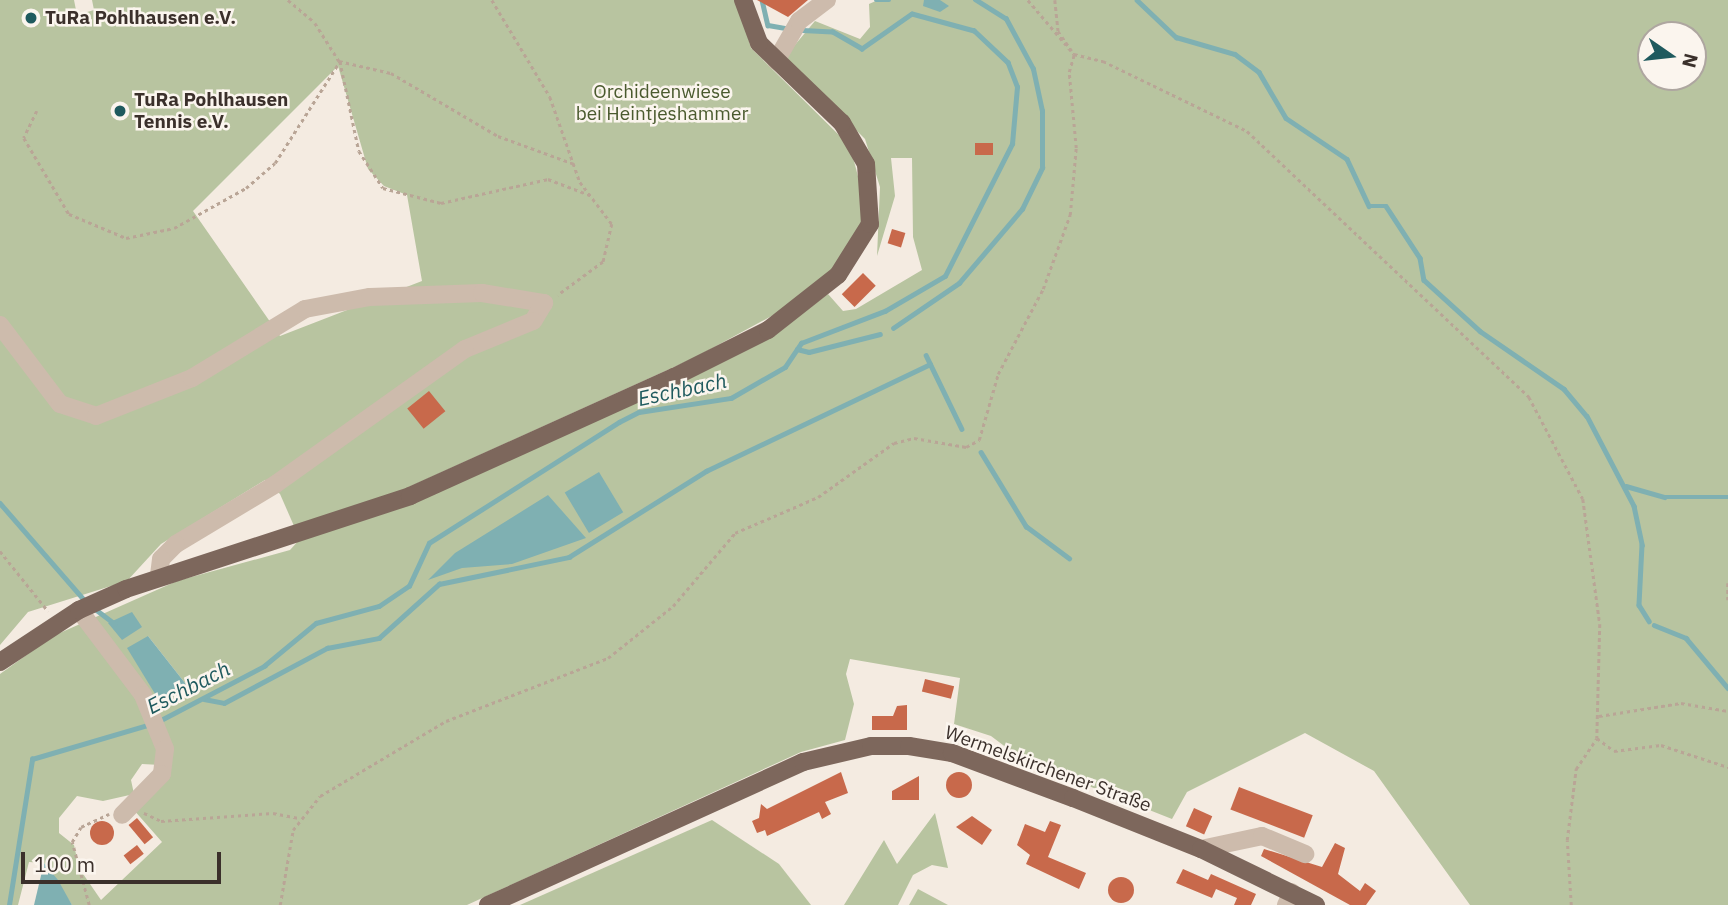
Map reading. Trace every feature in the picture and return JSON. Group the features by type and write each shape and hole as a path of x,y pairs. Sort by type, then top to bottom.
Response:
{"main road":[{"path":"0,662 79,610 159,576 422,491 719,356 806,304 858,252 870,223 871,185 849,131 776,61 750,28 743,0"},
{"name":"Wermelskirchener Straße","path":"488,905 786,769 871,746 952,753 1201,849 1289,898 1316,905"}],"street":[{"path":"776,61 794,31 827,0"},
{"path":"0,325 60,404 96,416 192,378 305,309 370,297 470,294 532,296 544,303 533,321 465,349 276,484 176,544 160,559 159,576"},
{"path":"79,610 157,724 164,768 128,809"},
{"path":"1201,849 1262,836 1305,854"}],"path":[{"path":"288,0 315,23 339,61 359,151 383,188 441,203 548,179 590,195"},
{"path":"492,0 550,97 574,164 590,195 612,224 610,246 592,275 544,303"},
{"path":"1028,0 1074,54 1103,61 1247,131 1529,397 1583,499 1600,624 1597,738 1577,769 1567,840 1571,905"},
{"path":"1055,0 1058,31 1074,54"},
{"path":"280,905 298,818 320,796 446,722 608,658 673,606 735,533 818,497 894,443 914,438 966,447 979,440 1003,361 1043,289 1070,215 1076,148 1069,72 1074,54"},
{"path":"37,111 24,138 69,214 126,238 174,228 266,171 339,61"},
{"path":"339,61 391,73 498,135 574,164"},
{"path":"0,551 57,623"},
{"path":"1728,583 1728,600"},
{"path":"1598,716 1681,703 1728,711"},
{"path":"1597,738 1614,751 1661,745 1728,767"},
{"path":"89,905 72,842 101,815 128,809 161,821 273,813 298,818"}],"green space":[{"name":"Orchideenwiese bei Heintjeshammer","path":"0,0 74,0 77,15 94,10 92,0 737,0 751,48 850,146 865,203 861,227 841,263 777,313 694,358 389,496 294,526 280,494 265,480 161,544 127,581 28,612 0,645","holes":["338,66 368,169 384,186 407,195 422,281 280,336 193,211"]},
{"path":"878,0 1728,0 1728,905 1470,905 1374,771 1305,733 1187,792 1172,819 1023,760 991,736 954,724 960,678 850,659 846,674 854,704 845,740 801,752 467,905 72,905 44,863 29,862 18,905 0,905 0,674 53,636 177,581 290,550 300,539 774,335 828,294 843,311 856,309 922,270 913,237 912,158 891,158 895,196 877,256 880,187 865,139 784,58 815,21 860,39 870,27 869,4","holes":["148,636 185,683 187,690 160,702","142,764 161,765 133,809 162,842 101,900 79,868 74,845 59,833 59,818 77,796 103,801 134,794 131,780"]},
{"path":"935,813 948,868 932,865 913,875 898,905 844,905 884,840 897,864"},
{"path":"712,820 779,864 811,905 520,905"},
{"path":"918,889 948,905 909,905"}],"water":[{"path":"924,0 940,0 949,6 940,12 923,6"},
{"path":"599,472 623,512 589,533 565,493"},
{"path":"548,495 586,538 512,564 462,568 428,580 455,553"},
{"path":"132,612 142,627 122,640 108,623"},
{"path":"148,636 188,690 160,702 127,648"},
{"path":"44,863 58,880 72,905 34,905"}],"building":[{"path":"757,0 808,0 788,17"},
{"path":"975,143 993,143 993,155 975,155"},
{"path":"892,229 905,233 901,247 888,243"},
{"path":"863,273 876,286 855,307 842,294"},
{"path":"429,391 445,411 424,429 407,409"},
{"path":"925,679 954,686 951,699 922,692"},
{"path":"907,705 907,730 872,730 872,716 893,716 897,706"},
{"path":"841,772 848,793 825,802 831,814 822,819 819,812 767,836 765,830 757,833 752,821 759,818 761,804 767,809"},
{"path":"959,772 968,776 972,785 968,794 959,798 950,794 946,785 950,776"},
{"path":"919,776 919,800 892,800 892,791"},
{"path":"1239,787 1313,815 1304,838 1230,809"},
{"path":"1194,808 1212,816 1204,834 1186,826"},
{"path":"972,816 992,830 982,845 956,827"},
{"path":"137,818 153,837 145,844 129,825"},
{"path":"102,821 111,824 114,833 111,842 102,845 93,842 90,833 93,824"},
{"path":"1050,821 1061,825 1048,857 1086,873 1079,889 1026,864 1030,855 1017,845 1025,824 1045,832"},
{"path":"1335,843 1345,848 1338,874 1360,891 1365,883 1376,891 1366,905 1350,905 1261,856 1264,849 1322,867"},
{"path":"137,845 144,854 130,864 124,855"},
{"path":"1183,869 1208,880 1211,874 1256,894 1251,905 1234,905 1237,898 1216,889 1212,898 1176,883"},
{"path":"1121,877 1130,881 1134,890 1130,899 1121,903 1112,899 1108,890 1112,881"}],"waterway":[{"name":"Eschbach","path":"762,0 768,25 790,29"},
{"path":"876,0 889,0"},
{"path":"893,328 959,283 1022,209 1042,168 1042,111 1033,69 1006,19 975,0"},
{"path":"1137,0 1176,37 1235,54 1259,72 1286,118 1347,159 1369,206 1386,206 1420,258 1424,280 1480,331 1564,389 1587,416 1634,506 1642,545 1639,605 1649,621"},
{"name":"Eschbach","path":"159,721 264,666 316,623 379,606 409,586 429,543 619,422 639,412 731,398 785,367 801,343 885,311 945,276 1012,144 1017,87 1008,63 974,31 912,14 862,49 832,32 798,30"},
{"path":"797,349 809,352 880,334"},
{"path":"926,355 962,429"},
{"path":"204,699 224,703 327,648 379,638 439,584 569,557 706,471 930,364"},
{"path":"981,452 1026,526 1069,558"},
{"path":"1626,486 1664,497 1728,497"},
{"path":"0,503 87,603"},
{"path":"94,608 115,624"},
{"path":"1654,625 1686,638 1728,688"},
{"name":"Eschbach","path":"9,905 32,759 151,724"}],"place":[{"name":"TuRa Pohlhausen e.V.","path":"31,18"},
{"name":"TuRa Pohlhausen Tennis e.V.","path":"120,111"}]}
